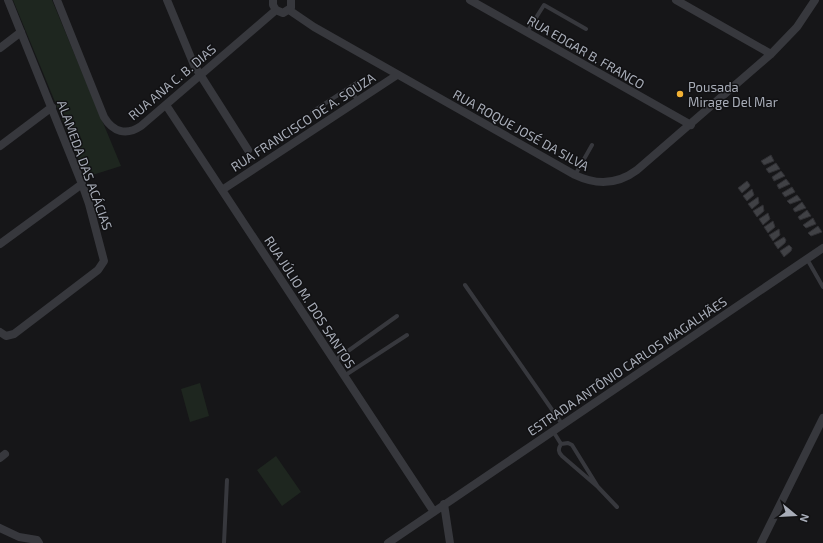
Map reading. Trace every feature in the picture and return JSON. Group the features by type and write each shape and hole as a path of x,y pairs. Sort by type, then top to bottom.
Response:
{"street":[{"name":"ALAMEDA DAS ACÁCIAS","path":"0,332 6,336 14,334 102,266 103,254 82,184 8,0"},
{"name":"RUA ANA C. B. DIAS","path":"58,0 108,124 121,132 134,130 166,105 276,10"},
{"path":"167,0 188,54 199,75 248,150"},
{"path":"273,0 273,5 280,13 288,10 292,4 291,0"},
{"name":"RUA EDGAR B. FRANCO","path":"470,0 691,125"},
{"path":"676,0 771,54"},
{"name":"RUA ROQUE JOSÉ DA SILVA","path":"288,10 314,27 575,175 596,182 607,182 627,177 691,125 771,54 797,27 815,0"},
{"path":"0,48 21,32"},
{"name":"RUA FRANCISCO DE A. SOUZA","path":"222,190 398,75"},
{"name":"RUA JÚLIO M. DOS SANTOS","path":"166,105 434,512"},
{"path":"0,146 52,107"},
{"path":"0,244 82,184"},
{"name":"ESTRADA ANTÔNIO CARLOS MAGALHÃES","path":"388,543 823,248"},
{"path":"761,543 823,418"},
{"path":"444,504 450,543"},
{"path":"0,528 19,537 37,540 40,543"}],"lane":[{"path":"527,32 544,5 586,29"},
{"path":"312,112 358,82"},
{"path":"349,88 358,101"},
{"path":"575,175 592,145"},
{"path":"808,259 823,287"},
{"path":"465,285 562,424"},
{"path":"334,361 397,316"},
{"path":"344,376 406,335"},
{"path":"553,431 561,444"},
{"path":"561,444 568,443 572,445 598,487"},
{"path":"561,444 558,448 559,453 598,487 617,507"},
{"path":"224,543 227,480"}],"shaded area":[{"path":"13,0 52,0 121,166 86,177"},
{"path":"200,383 209,416 190,422 181,389"},
{"path":"276,456 301,492 282,506 257,470"}],"building":[{"path":"771,155 774,161 764,165 761,161"},
{"path":"776,163 780,169 769,173 766,169"},
{"path":"781,171 785,176 774,181 772,177"},
{"path":"786,179 790,184 779,189 777,185"},
{"path":"747,181 750,185 742,193 738,188"},
{"path":"792,187 795,192 785,197 782,193"},
{"path":"752,189 754,195 747,201 743,196"},
{"path":"797,195 801,200 790,204 787,201"},
{"path":"758,197 759,203 752,209 748,204"},
{"path":"802,202 806,208 795,212 793,209"},
{"path":"763,205 764,211 757,217 753,211"},
{"path":"807,210 811,216 800,220 798,217"},
{"path":"768,213 770,219 763,225 759,219"},
{"path":"813,218 816,224 806,228 803,225"},
{"path":"773,221 775,227 768,233 764,227"},
{"path":"818,226 822,232 811,236 808,233"},
{"path":"779,229 780,235 773,241 769,235"},
{"path":"784,237 786,240 785,243 778,249 774,243"},
{"path":"789,245 792,248 791,251 784,257 780,251"}],"place":[{"name":"Pousada Mirage Del Mar","path":"680,94"}]}
